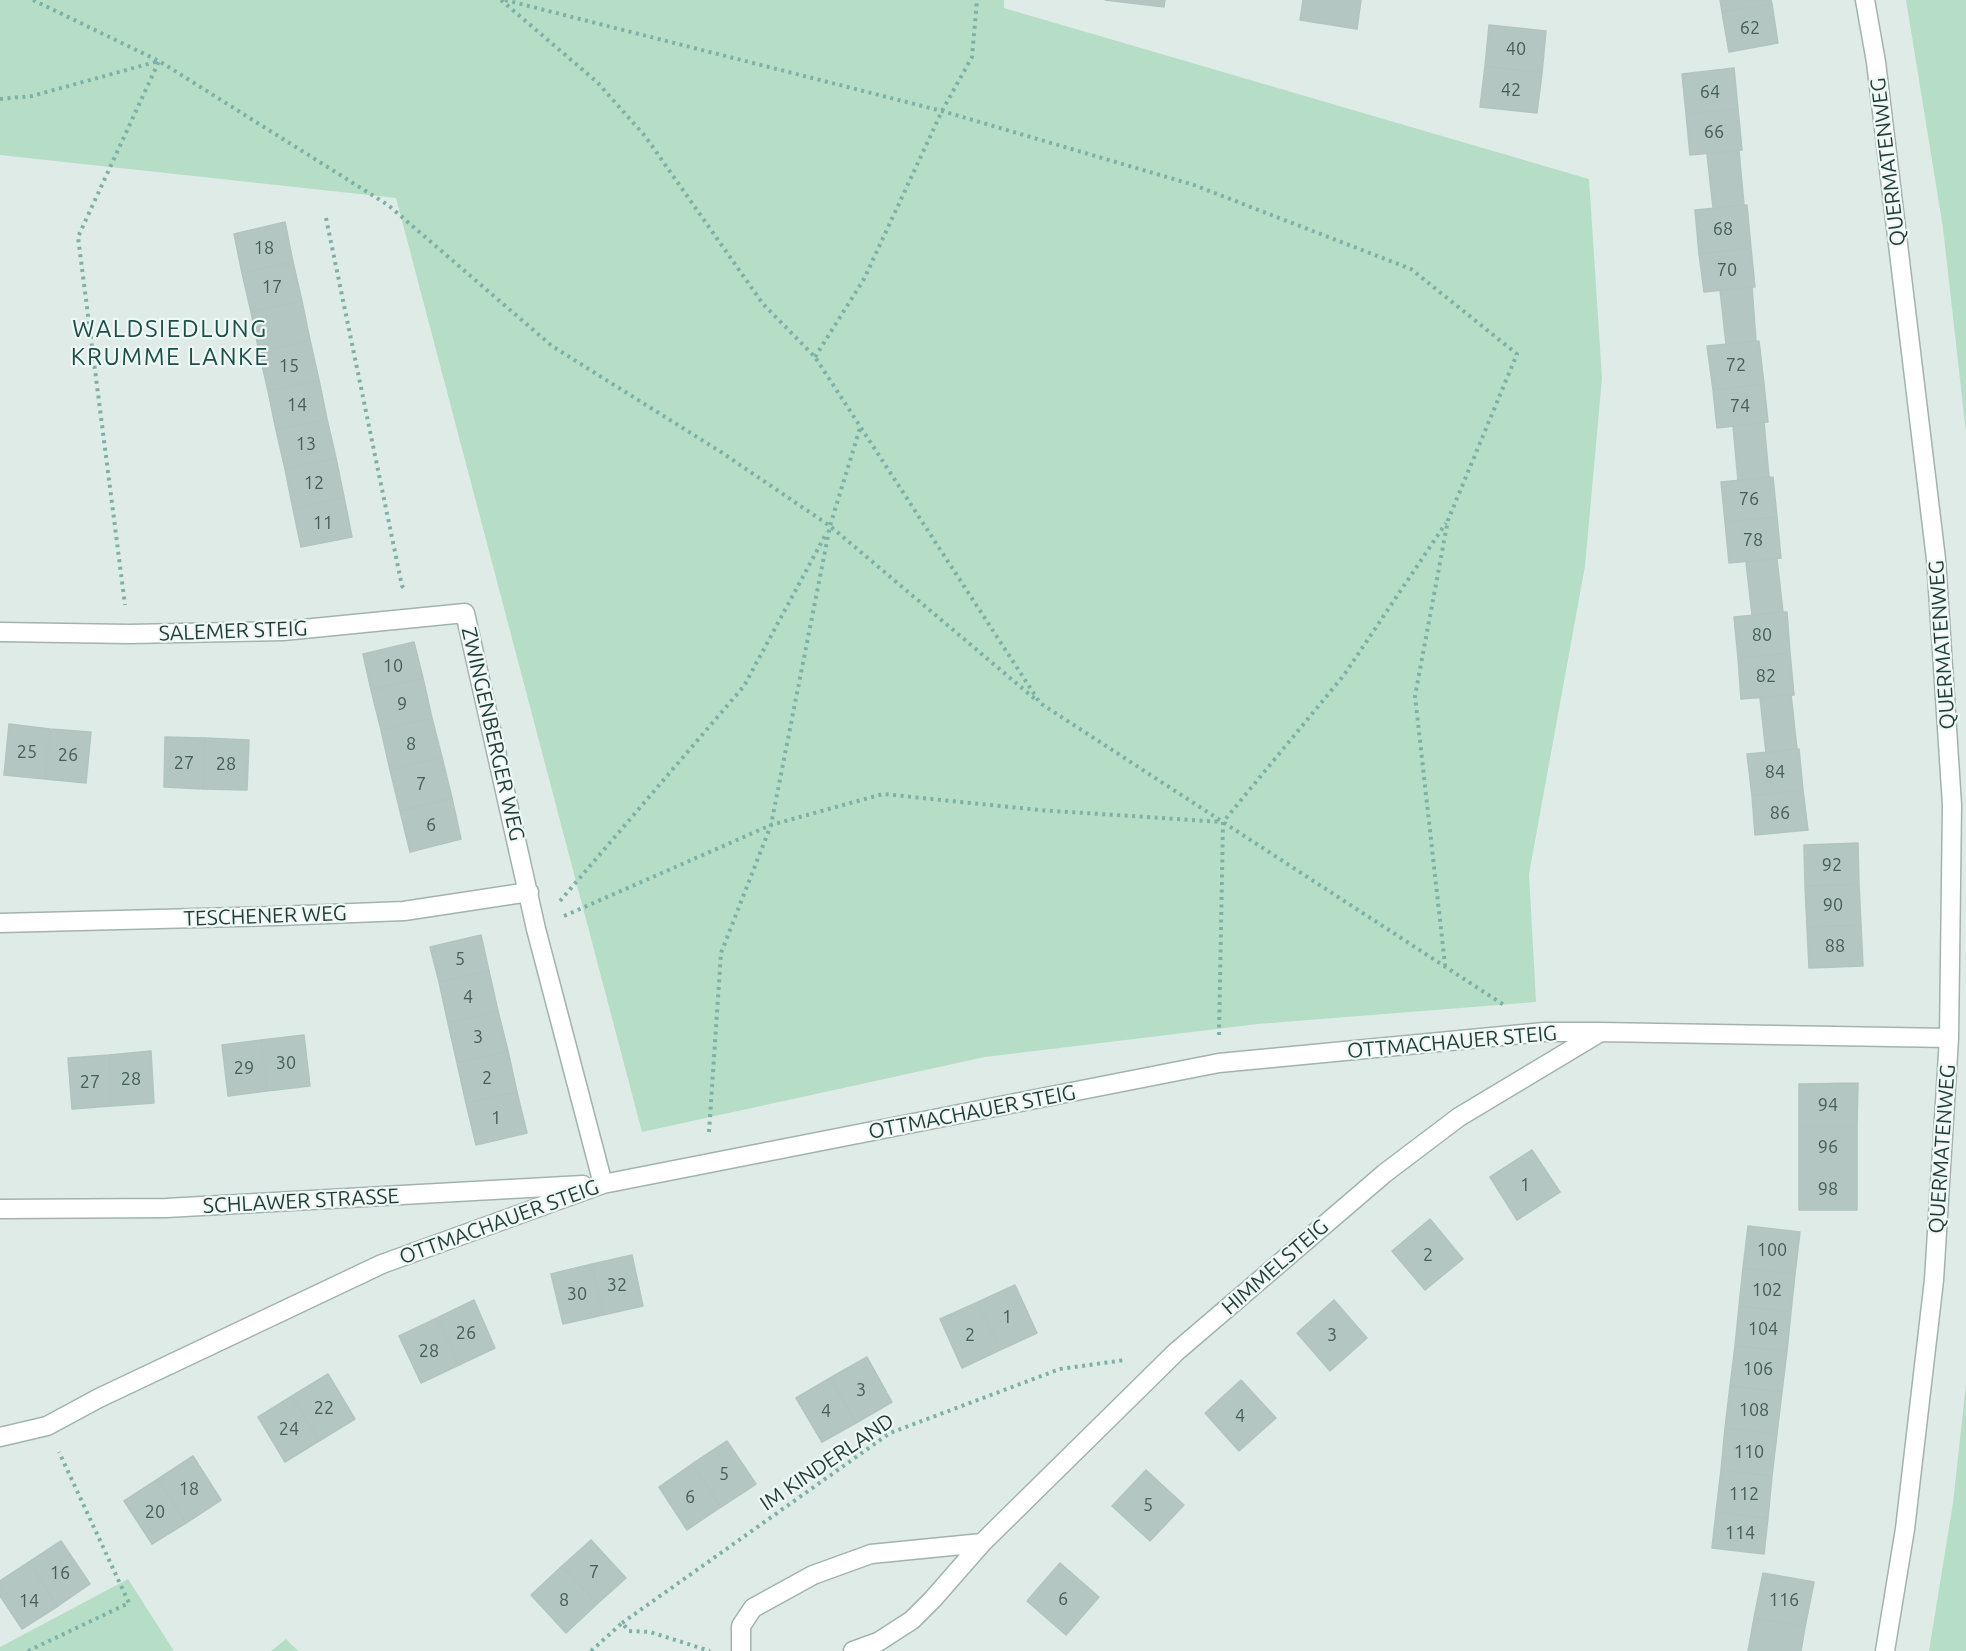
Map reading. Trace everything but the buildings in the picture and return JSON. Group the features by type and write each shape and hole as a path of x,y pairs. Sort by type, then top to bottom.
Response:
{"street":[{"name":"QUERMATENWEG","path":"1865,0 1876,62 1936,559 1952,805 1949,1038 1934,1280 1905,1529 1885,1651"},
{"name":"SALEMER STEIG","path":"0,632 129,634 284,631 465,613"},
{"name":"ZWINGENBERGER WEG","path":"465,613 536,929 603,1184"},
{"name":"TESCHENER WEG","path":"0,923 404,911 529,892"},
{"name":"OTTMACHAUER STEIG","path":"0,1437 47,1426 110,1393 382,1264 603,1184 1219,1064 1544,1032 1949,1038"},
{"name":"HIMMELSTEIG","path":"853,1651 878,1642 912,1620 982,1543 1176,1352 1385,1173 1459,1117 1600,1032"},
{"name":"SCHLAWER STRASSE","path":"0,1209 166,1208 603,1184"},
{"path":"741,1651 741,1626 753,1608 813,1575 871,1554 982,1543"}],"path":[{"path":"33,0 159,61 388,205 552,346 721,452 830,526 1040,703 1544,1032"},
{"path":"503,0 942,111 1194,185 1411,269 1517,354 1448,520 1344,675 1223,822 1218,1004 1219,1064"},
{"path":"503,0 597,82 645,136 763,304 815,357 1040,703"},
{"path":"815,357 864,279 942,111 972,57 977,0"},
{"path":"0,99 32,96 159,61"},
{"path":"129,634 78,237 159,61"},
{"path":"326,218 402,586 408,593"},
{"path":"707,1164 721,953 771,825 830,526 860,427"},
{"path":"1444,965 1415,696 1448,520"},
{"path":"536,929 744,686 830,526"},
{"path":"536,929 771,825 883,794 1039,810 1223,822"},
{"name":"IM KINDERLAND","path":"591,1651 622,1623 890,1433 1060,1369 1176,1352"},
{"path":"28,1651 129,1603 47,1426"},
{"path":"622,1623 629,1631 650,1632 710,1651"}],"green space":[{"path":"0,0 1004,0 1004,8 1589,179 1602,378 1585,566 1529,874 1536,1002 1258,1024 985,1057 642,1132 396,198 0,155"},
{"path":"1906,0 1966,0 1966,433 1943,228"},
{"path":"1966,1384 1966,1651 1929,1651 1953,1503"},
{"path":"128,1579 174,1651 0,1651 0,1647"},
{"path":"286,1639 298,1651 271,1651"}],"district":[{"name":"WALDSIEDLUNG KRUMME LANKE","path":"170,343"}]}
